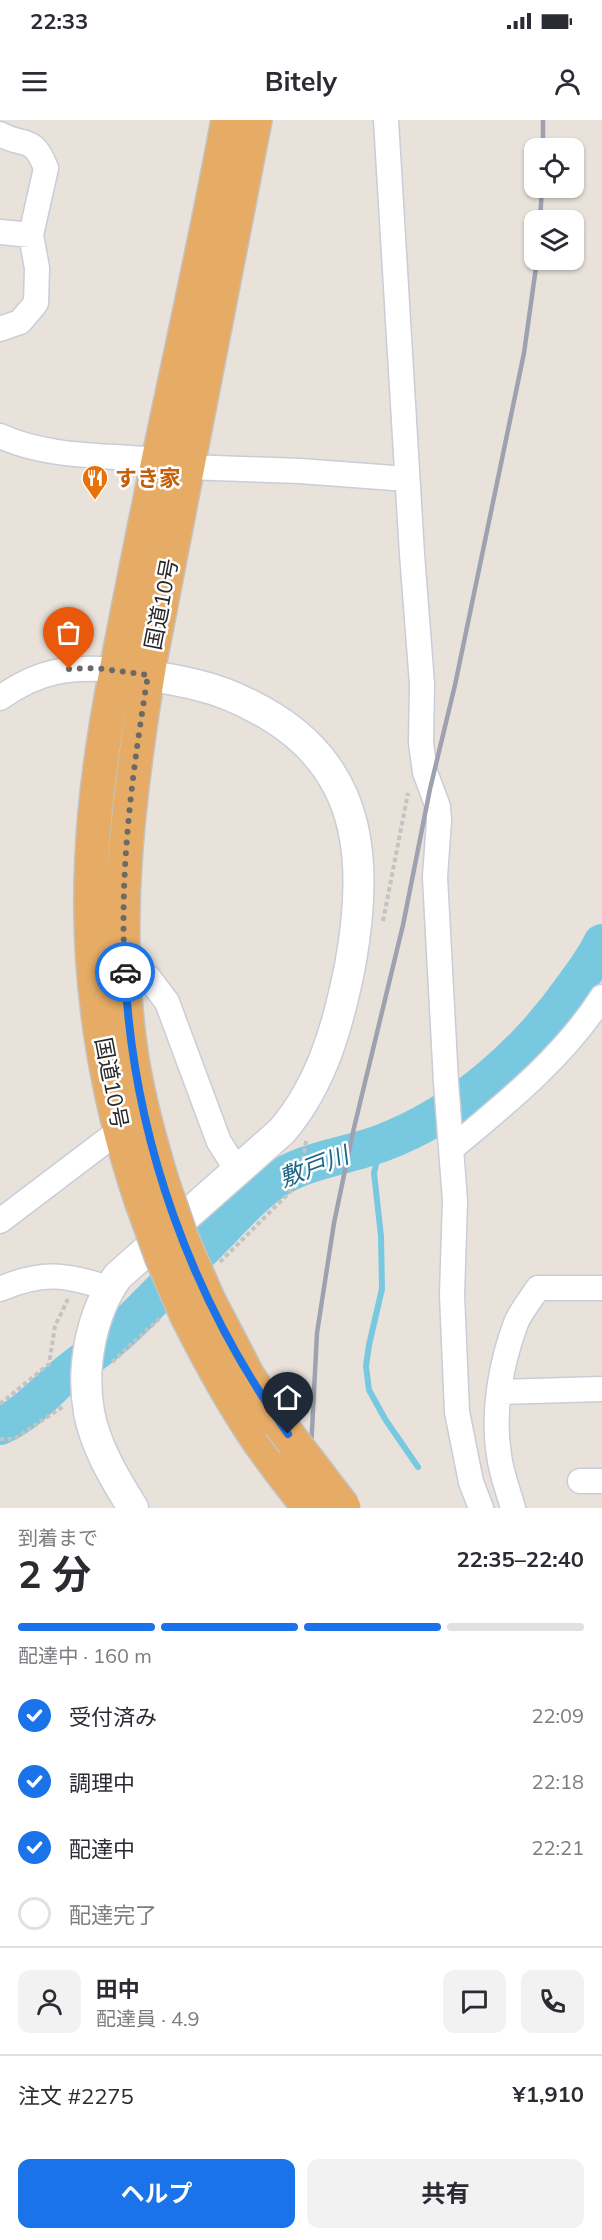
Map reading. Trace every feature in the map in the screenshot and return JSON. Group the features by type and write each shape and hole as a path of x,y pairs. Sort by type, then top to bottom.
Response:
{"highway":[{"name":"国道10号","path":"228,120 172,464 132,673 98,790 90,890 94,980 104,1050 120,1130 151,1191 182,1239 197,1307 237,1410 309,1508"},
{"name":"国道10号","path":"172,464 255,120"},
{"name":"国道10号","path":"132,673 136,754 126,839 123,889 124,965 128,1028 134,1071 146,1123 151,1191"},
{"name":"国道10号","path":"197,1307 248,1376 279,1423 344,1508"}],"street":[{"path":"386,120 407,479 422,684 421,743 425,772 438,807 439,820 435,877 455,1201 452,1295 457,1412 471,1482 481,1508"},
{"path":"0,134 27,141 46,168 31,235 37,268 36,303 20,322 0,329"},
{"path":"0,232 31,235"},
{"path":"0,436 17,444 57,452 172,464 407,479"},
{"path":"0,698 27,681 55,670 82,668 132,673 198,685 233,697 263,711 307,742 332,774 344,796 352,819 358,855 358,914 348,974 328,1054 299,1112 282,1131 131,1264 109,1288 91,1335 87,1372 89,1412 93,1430 118,1485 133,1508"},
{"path":"124,965 149,978 167,1002 219,1142 237,1170"},
{"path":"450,1142 504,1105 543,1069 587,1020 602,998"},
{"path":"0,1221 120,1130"},
{"path":"0,1289 34,1278 56,1275 109,1288"},
{"path":"513,1508 498,1453 499,1392 517,1321 538,1288 602,1288"},
{"path":"499,1392 602,1389"}],"path":[{"path":"299,1183 307,1136"},
{"path":"0,1404 49,1364 54,1326 78,1279"},
{"path":"0,1439 14,1439 60,1410"}],"waterway":[{"name":"敷戸川","path":"0,1426 23,1412 116,1335 248,1202 273,1182 302,1167 365,1149 411,1130 439,1115 491,1078 536,1034 556,1010 590,964 602,943"},
{"path":"381,1143 374,1173 381,1236 382,1289 366,1366 369,1390 385,1419 418,1467"}],"railway":[{"path":"543,120 543,138"},
{"path":"541,198 541,210"},
{"path":"308,1508 317,1333 334,1223 353,1132 403,925 430,789 455,685 524,353 536,270"}],"way so far":[{"path":"69,669 96,668 148,675 126,839 123,889 125,972"}],"place":[{"name":"すき家","path":"95,501"}],"route":[{"path":"125,972 129,1037 134,1071 146,1123 171,1209 193,1267 219,1322 248,1376 288,1434"}]}
